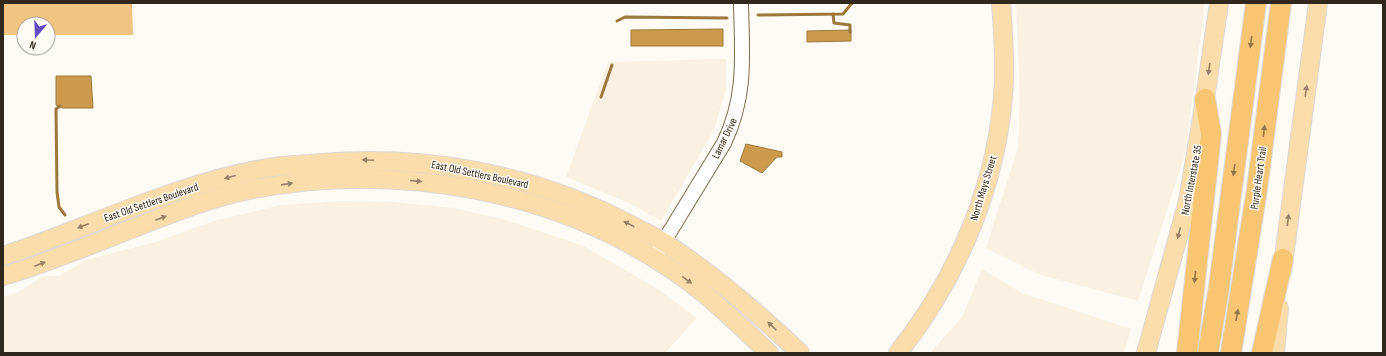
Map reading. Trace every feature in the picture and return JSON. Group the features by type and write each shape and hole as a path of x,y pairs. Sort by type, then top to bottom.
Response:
{"highway":[{"path":"1208,353 1219,287 1256,3"},
{"name":"Purple Heart Trail","path":"1231,353 1257,189 1281,3"},
{"path":"1187,353 1211,134 1205,99"},
{"path":"1262,353 1283,259"}],"main road":[{"name":"North Mays Street","path":"898,353 922,321 950,272 977,212 991,170 999,129 1004,81 1001,3"},
{"name":"North Interstate 35","path":"1146,353 1188,201 1205,99 1218,3"},
{"path":"1275,353 1283,259 1318,3"},
{"name":"East Old Settlers Boulevard","path":"3,256 185,189 268,168 352,160 438,164 478,171 549,189 608,213 664,242 728,288 800,353"},
{"name":"East Old Settlers Boulevard","path":"3,276 33,267 190,206 231,194 288,183 327,180 394,179 419,181 459,186 499,195 547,209 580,222 654,258 700,291 769,353"}],"street":[{"name":"Lamar Drive","path":"654,258 724,143 732,125 742,86 741,3"}],"shaded area":[{"path":"3,3 132,3 133,35 56,35 56,16 16,16 16,35 3,35"},
{"path":"1016,3 1205,3 1185,154 1138,301 1041,275 986,248 1018,148 1020,96"},
{"path":"723,29 723,46 631,46 631,30"},
{"path":"851,30 851,41 807,42 807,31"},
{"path":"726,59 726,89 714,130 661,221 629,203 566,177 608,62"},
{"path":"56,76 91,76 93,108 63,108 56,105"},
{"path":"746,144 782,152 782,157 777,157 762,173 740,161"},
{"path":"342,201 394,202 454,208 506,220 582,245 656,288 697,318 665,353 3,353 3,297 17,293 43,276 59,276 88,259 156,242 214,221 281,205"},
{"path":"982,269 1022,293 1131,329 1124,353 930,353 962,317"}],"waterway":[{"path":"758,15 843,14 852,3"},
{"path":"833,14 834,23 850,25 850,32"},
{"path":"617,21 625,17 727,18"},
{"path":"601,97 612,65"},
{"path":"60,106 56,109 57,192 59,207 65,215"}]}
